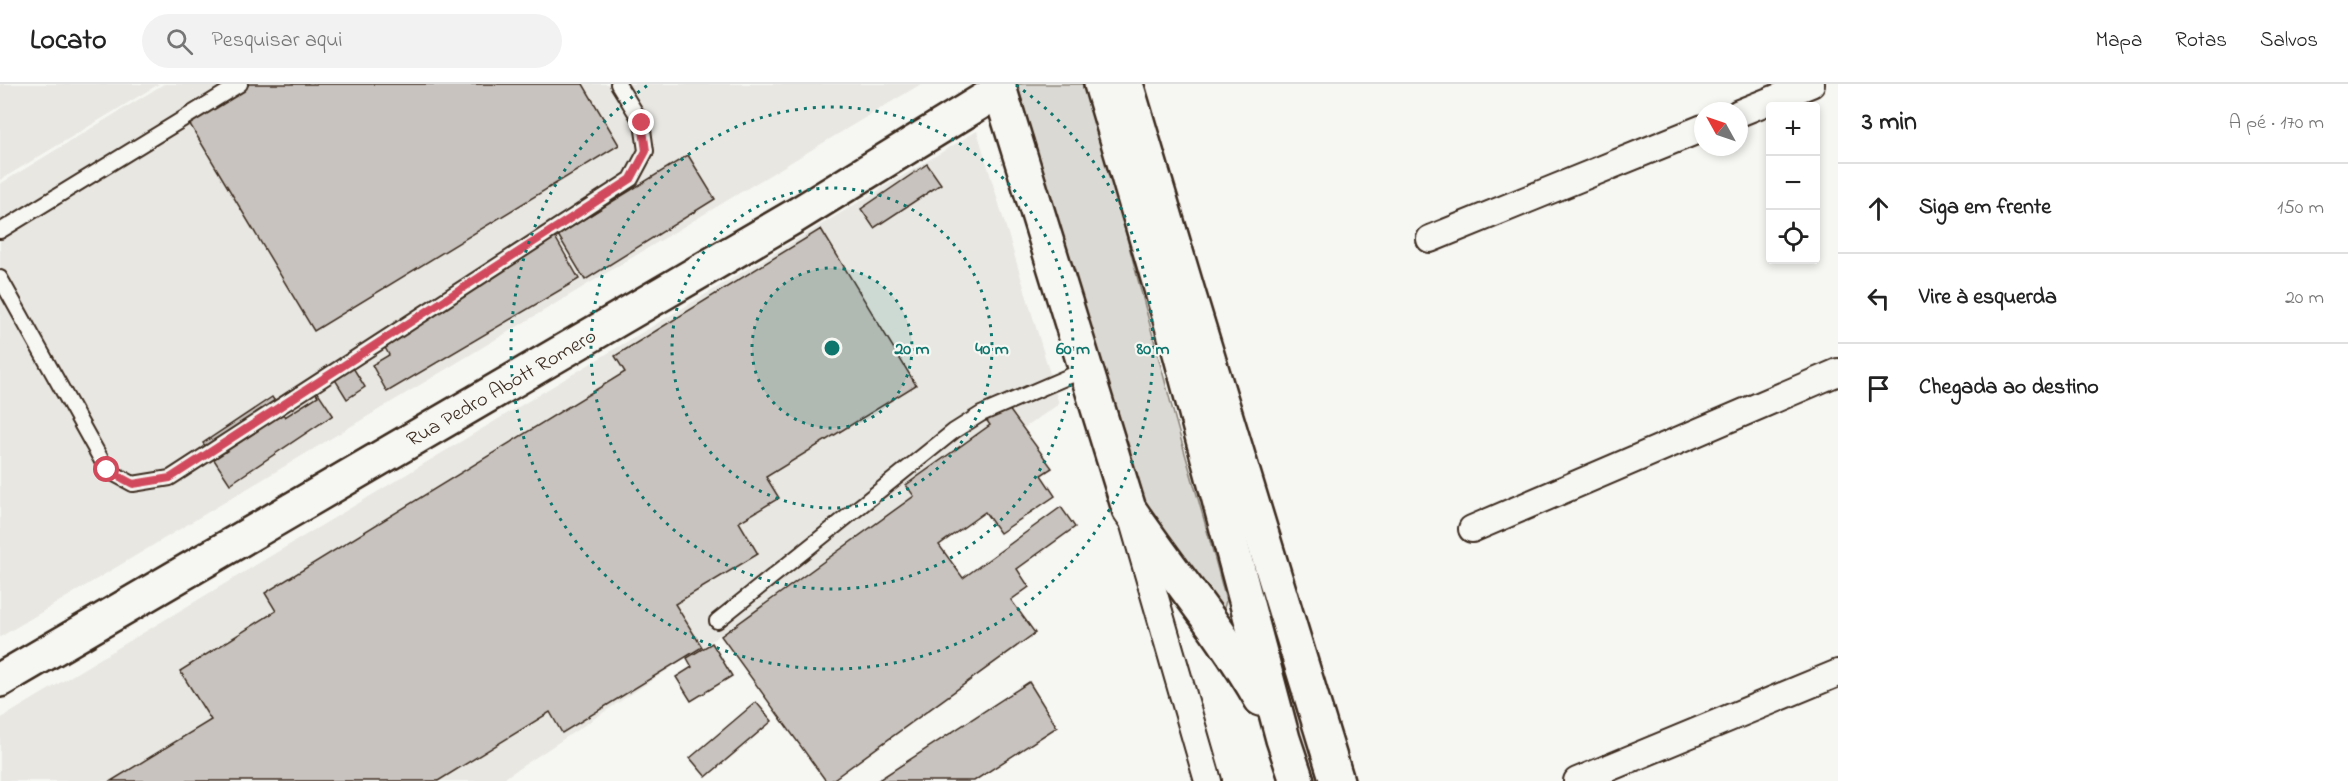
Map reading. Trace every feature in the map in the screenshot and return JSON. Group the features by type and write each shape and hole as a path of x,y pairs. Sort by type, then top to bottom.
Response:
{"main road":[{"path":"1101,84 1180,353 1283,739 1297,781"},
{"path":"1126,84 1337,781"},
{"path":"999,87 1129,509 1162,558 1245,670 1283,739"},
{"name":"Rua Pedro Abott Romero","path":"0,680 795,216 999,87"}],"street":[{"path":"1748,109 1810,84"},
{"path":"1430,239 1694,132"},
{"path":"1472,529 1838,372"},
{"path":"1129,509 1208,781"},
{"path":"1577,781 1838,673"}],"lane":[{"path":"0,231 240,84"},
{"path":"0,278 107,470 133,484 170,478 631,179 646,151 642,123 618,84"},
{"path":"717,621 954,431 981,414 1086,369"}],"shaded area":[{"path":"0,84 159,84 0,180"},
{"path":"164,84 921,84 0,637 0,184"},
{"path":"1017,84 1085,84 1226,601 1224,608 1219,607 1159,531 1146,505 1106,383"},
{"path":"977,131 1059,404 702,647 500,781 0,781 0,719"}],"building":[{"path":"249,84 583,84 619,145 314,331 188,121"},
{"path":"688,155 715,199 585,280 558,235"},
{"path":"927,164 941,184 874,228 861,209"},
{"path":"821,229 916,385 766,477 779,498 739,522 758,554 675,604 702,647 562,733 550,712 438,781 111,781 211,720 180,671 276,611 265,593 625,372 615,356"},
{"path":"555,237 579,279 387,392 372,365 389,355 381,340"},
{"path":"347,358 365,387 347,399 331,373 313,385 333,415 230,484 203,443 272,397 285,417 318,396 309,383"},
{"path":"1003,401 1052,468 1041,475 1055,496 1000,533 985,512 939,545 963,578 1061,507 1075,527 1017,569 1029,587 1011,600 1035,633 831,781 826,781 721,636 914,496 906,485 990,425 983,415"},
{"path":"712,643 732,676 691,701 676,677 692,667 687,658"},
{"path":"1029,682 1057,727 974,781 877,781"},
{"path":"756,702 772,721 706,777 690,758"}],"route":[{"path":"107,470 133,484 170,478 631,179 646,151 642,123"}]}
